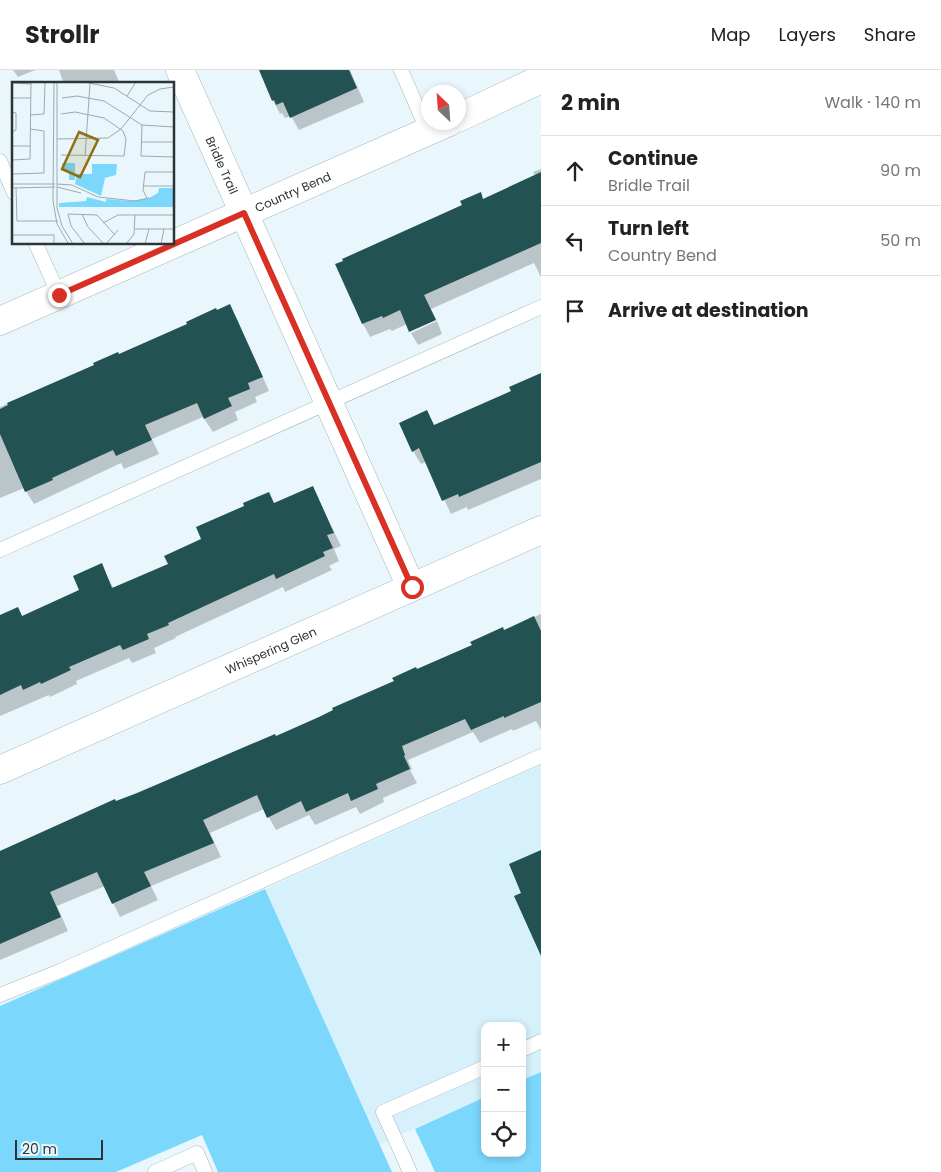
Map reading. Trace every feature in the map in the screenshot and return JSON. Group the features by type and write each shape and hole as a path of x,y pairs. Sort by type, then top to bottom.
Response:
{"street":[{"name":"Bridle Trail","path":"180,70 412,587"},
{"path":"466,114 541,79"},
{"name":"Country Bend","path":"175,244 431,130"},
{"name":"Country Bend","path":"0,321 172,245"},
{"name":"Whispering Glen","path":"0,770 541,530"}],"lane":[{"path":"401,70 421,101"},
{"path":"0,162 12,189"},
{"path":"36,245 59,295"},
{"path":"0,550 541,307"},
{"path":"0,995 78,963 541,756"},
{"path":"526,1048 541,1041"},
{"path":"410,1172 383,1112 481,1069"},
{"path":"154,1172 197,1153 205,1172"}],"shaded area":[{"path":"541,765 541,1072 526,1078 526,1022 481,1022 481,1099 380,1144 265,889"},
{"path":"265,889 392,1172 218,1172 202,1135 116,1172 0,1172 0,1006"},
{"path":"541,1072 541,1172 435,1172 415,1129 481,1099 481,1157 526,1157 526,1078"}],"building":[{"path":"259,70 349,70 357,88 290,118 283,102 276,105 274,100 272,101"},
{"path":"541,172 541,243 424,295 436,320 409,332 400,310 383,318 382,316 362,324 335,264 343,261 342,259 462,205 460,201 481,192 483,199"},
{"path":"230,304 263,377 248,383 250,389 228,398 232,406 204,419 197,403 145,425 152,440 116,456 113,450 25,492 0,434 0,409 8,405 7,403 94,365 93,363 118,352 119,354 187,324 186,322 216,308 217,310"},
{"path":"541,373 541,462 459,497 458,494 442,501 419,448 412,452 399,423 427,410 434,425 511,391 509,387"},
{"path":"313,486 334,533 327,535 333,548 323,552 325,556 276,579 274,574 168,623 169,625 147,634 149,639 123,650 120,645 69,667 71,670 41,684 40,682 23,690 21,685 0,695 0,615 18,607 22,616 79,590 73,576 102,563 112,588 168,564 164,556 201,539 196,527 244,506 243,503 269,492 274,503"},
{"path":"534,616 541,631 541,702 471,730 465,719 402,746 410,769 376,784 378,789 351,801 348,793 306,812 301,801 267,818 257,795 203,820 214,843 144,872 151,886 112,904 97,872 50,892 61,917 0,944 0,851 115,799 116,801 137,793 275,734 276,736 333,710 332,708 394,681 392,678 472,645 470,642 503,627 504,630"},
{"path":"541,850 541,956 514,896 521,893 509,864"}],"route":[{"path":"59,295 244,213 412,587"}]}
